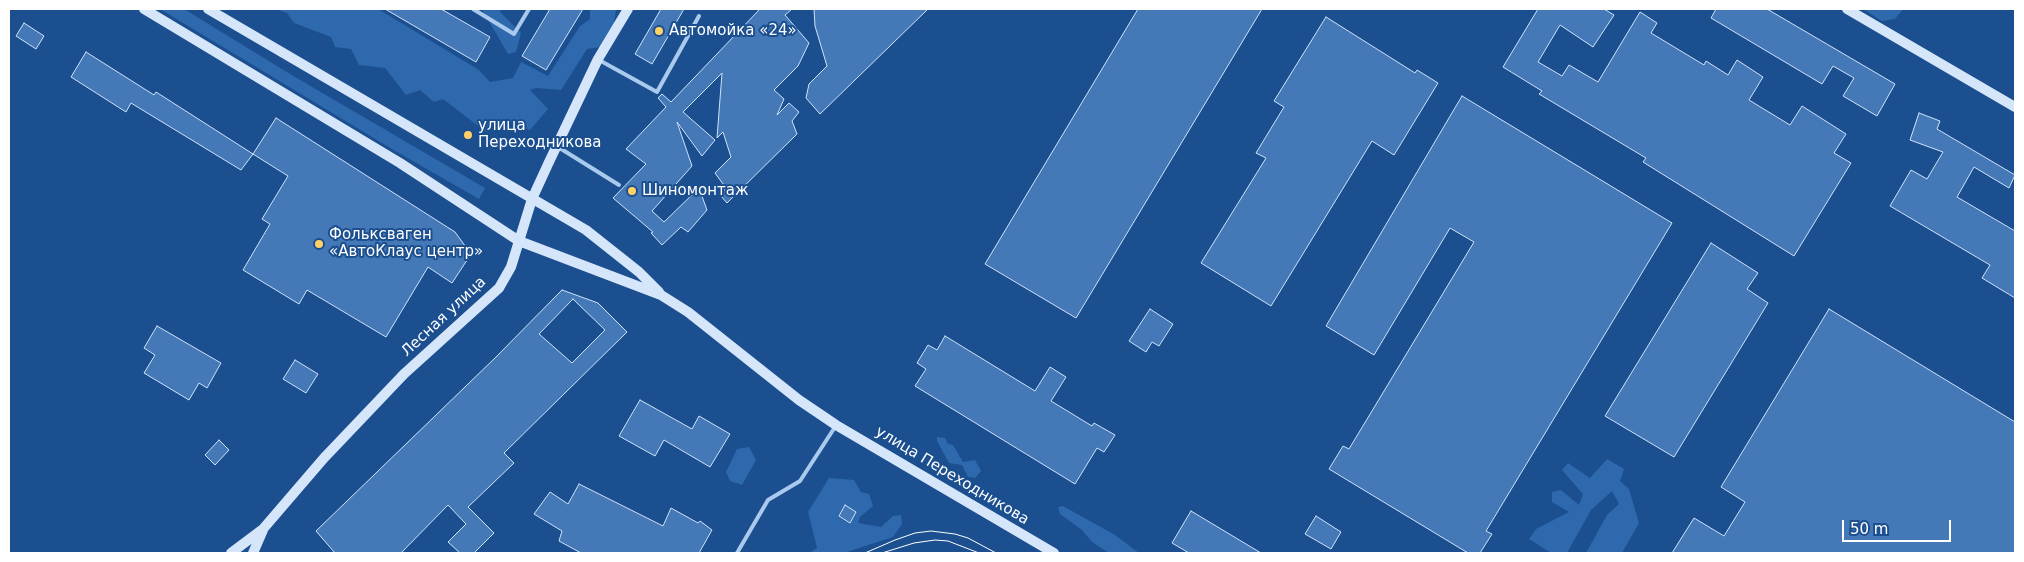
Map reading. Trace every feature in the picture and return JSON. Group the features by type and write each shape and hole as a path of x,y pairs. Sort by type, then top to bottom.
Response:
{"main road":[{"path":"144,9 400,163 519,242 662,295"},
{"path":"208,9 586,230 639,272 662,295"},
{"name":"Лесная улица","path":"263,529 324,458 404,374 499,288 511,267 532,199 556,145 598,59 628,9"},
{"path":"1847,9 2015,107"},
{"name":"улица Переходникова","path":"662,295 688,312 799,400 836,425 1054,553"},
{"path":"231,553 263,529"},
{"path":"253,553 263,529"}],"lane":[{"path":"473,9 514,34 529,9"},
{"path":"598,59 657,92 699,16"},
{"path":"556,145 619,185"},
{"path":"738,553 768,500 800,481 836,425"}],"shaded area":[{"path":"160,9 184,9 290,74 485,188 479,199 392,149"},
{"path":"276,9 378,9 479,70 490,82 513,78 521,62 548,76 580,26 590,19 590,9 616,9 613,30 601,47 587,49 561,90 536,88 530,90 548,109 530,130 506,120 486,132 443,99 434,102 420,90 406,95 385,68 359,65 351,49 335,47 331,37 294,23 287,13"},
{"path":"482,9 501,9 500,12 521,33 516,52 508,54"},
{"path":"1863,9 1903,9 1895,19 1882,21"},
{"path":"937,437 945,438 948,444 953,445 963,462 975,460 981,471 975,478 968,477 962,465 949,463 937,441"},
{"path":"749,447 756,460 742,485 730,481 726,472 737,449"},
{"path":"1607,459 1624,469 1620,481 1629,489 1639,523 1622,553 1586,553 1607,515 1619,504 1612,491 1591,510 1567,553 1551,553 1529,539 1536,529 1569,512 1552,502 1552,492 1561,490 1579,505 1583,494 1562,470 1568,463 1590,478"},
{"path":"829,478 854,480 861,492 869,494 873,506 860,517 858,523 881,527 893,516 901,515 902,524 893,537 844,553 809,553 817,548 808,512"},
{"path":"1063,506 1115,535 1139,553 1109,553 1092,542 1082,530 1060,514 1058,507"}],"building":[{"path":"385,9 441,9 490,37 476,62"},
{"path":"550,9 583,9 546,70 522,56"},
{"name":"Автомойка «24»","path":"661,9 684,9 652,64 635,54"},
{"path":"760,9 792,9 785,15 809,43 798,66 774,90 784,99 777,115 789,103 799,112 792,121 797,134 727,203 720,195 726,188 715,173 731,157 723,132 717,138 722,73 683,112 715,140 702,156 677,122 692,166 652,211 664,222 699,188 707,210 688,232 681,227 662,245 651,233 653,232 613,198 646,164 626,149 666,107 658,98 662,94 671,102"},
{"path":"814,9 928,9 820,114 806,98 809,84 827,66 815,26"},
{"path":"1138,9 1262,9 1076,318 985,264"},
{"path":"1538,9 1604,9 1614,15 1593,47 1560,25 1538,62 1562,76 1569,65 1598,82 1640,12 1657,23 1651,33 1704,65 1706,61 1728,75 1737,60 1763,77 1749,100 1790,125 1802,106 1846,134 1834,153 1851,163 1794,256 1643,162 1646,158 1539,94 1542,91 1503,67"},
{"path":"1716,9 1767,9 1895,84 1877,116 1843,96 1854,78 1833,66 1822,84 1711,18"},
{"path":"1326,17 1415,73 1417,70 1438,83 1394,155 1372,141 1271,306 1201,263 1266,158 1256,153 1284,107 1274,101"},
{"path":"24,23 44,36 36,49 16,36"},
{"path":"86,52 154,95 156,92 253,154 241,170 131,103 126,112 71,77"},
{"path":"1462,96 1672,223 1486,531 1492,534 1480,553 1468,553 1329,469 1343,446 1349,449 1474,242 1450,228 1374,355 1326,326"},
{"path":"1919,113 1940,121 1937,129 2015,175 2009,188 1974,167 1957,197 2015,231 2015,298 1982,278 1990,265 1890,206 1911,170 1927,179 1943,152 1910,140"},
{"path":"276,118 455,232 471,254 452,283 428,267 386,337 307,290 299,304 243,270 270,224 262,219 288,176 253,154"},
{"path":"1711,243 1758,273 1747,289 1768,303 1674,457 1605,416"},
{"path":"562,290 598,303 627,332 504,453 514,463 468,507 494,533 474,553 460,553 448,542 466,524 448,505 401,553 335,553 316,531 496,357","holes":["573,299 605,330 572,363 539,334"]},
{"path":"1150,309 1173,324 1159,346 1152,342 1146,352 1129,341"},
{"path":"1829,309 2015,422 2015,553 1672,553 1694,518 1724,536 1745,502 1721,487"},
{"path":"157,326 221,363 207,388 199,383 189,400 144,373 155,355 144,348"},
{"path":"945,336 1035,391 1050,367 1066,377 1051,401 1092,426 1094,423 1115,435 1104,452 1097,448 1075,484 915,386 926,369 917,363 928,345 937,350"},
{"path":"295,360 318,374 306,393 283,379"},
{"path":"640,400 692,429 699,416 730,434 710,467 664,440 655,456 619,436"},
{"path":"219,440 229,450 215,465 205,455"},
{"path":"579,484 663,526 671,508 698,523 700,521 712,530 699,553 581,553 559,541 562,531 534,514 550,492 568,504"},
{"path":"845,505 856,512 850,523 839,516"},
{"path":"1191,511 1261,553 1189,553 1172,543"},
{"path":"1316,516 1341,532 1331,549 1305,534"}],"tram line":[{"path":"865,553 915,533 931,531 955,534 968,538 996,553"},
{"path":"882,553 914,543 935,540 948,541 979,553"}],"place":[{"name":"Автомойка «24»","path":"659,31"},
{"name":"улица Переходникова","path":"468,135"},
{"name":"Шиномонтаж","path":"632,191"},
{"name":"Фольксваген «АвтоКлаус центр»","path":"319,244"}]}
